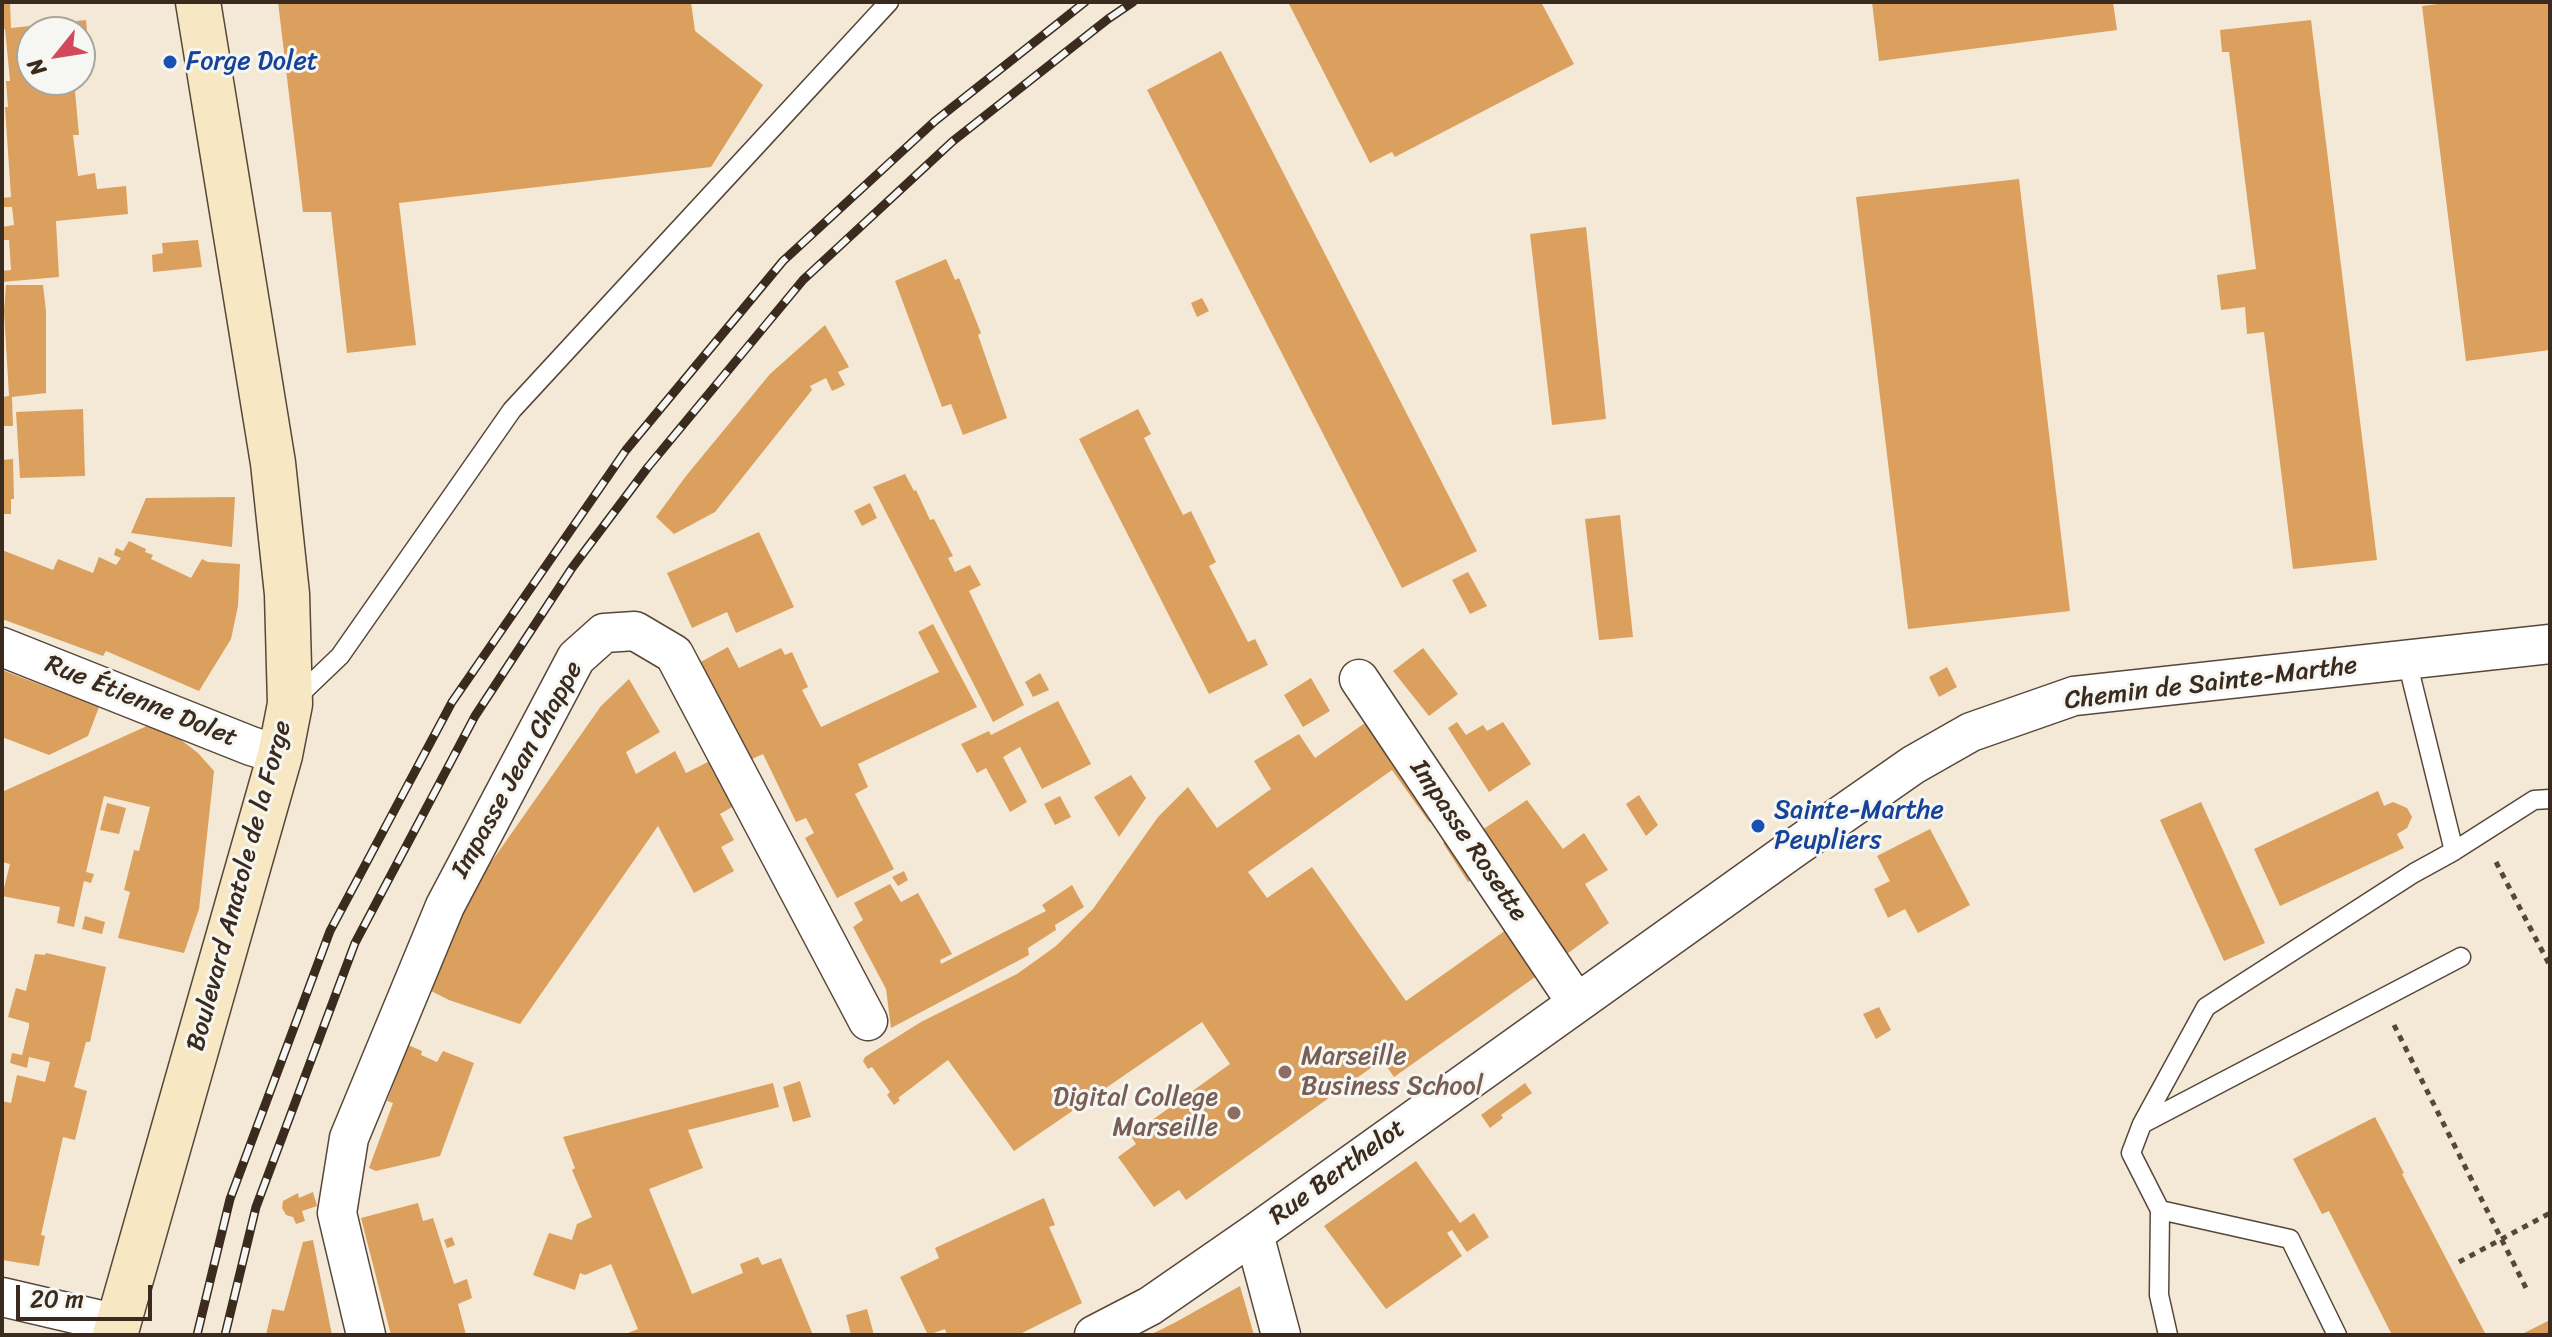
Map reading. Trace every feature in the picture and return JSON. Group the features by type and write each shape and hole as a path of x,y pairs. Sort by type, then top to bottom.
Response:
{"main road":[{"name":"Boulevard Anatole de la Forge","path":"117,1329 280,755 290,704 287,594 273,463 198,2"}],"street":[{"name":"Impasse Jean Chappe","path":"366,1335 337,1213 349,1138 445,906 576,658 604,633 635,631 674,654 868,1021"},
{"name":"Chemin de Sainte-Marthe","path":"1576,1002 1913,765 1971,732 2074,696 2550,644"},
{"name":"Rue Étienne Dolet","path":"2,647 280,755"},
{"name":"Impasse Rosette","path":"1359,679 1576,1002"},
{"name":"Rue Berthelot","path":"1094,1335 1150,1306 1576,1002"},
{"path":"1254,1234 1281,1335"},
{"path":"2,1297 117,1329"}],"lane":[{"path":"290,704 340,656 512,410 889,2"},
{"path":"2407,661 2454,851"},
{"path":"2168,1335 2159,1295 2160,1210 2131,1153 2142,1124 2206,1007 2534,800 2550,799"},
{"path":"2142,1124 2461,957"},
{"path":"2160,1210 2290,1239 2337,1335"}],"path":[{"path":"2481,833 2550,966"},
{"path":"2381,999 2527,1290"},
{"path":"2459,1262 2550,1213"}],"building":[{"path":"2,2 10,2 11,28 16,27 16,96 75,96 79,135 73,135 78,176 95,173 97,189 126,186 128,214 56,221 59,277 2,282 2,271 11,270 9,240 2,240 2,227 14,225 12,207 2,207 2,198 11,197 5,107 8,107 6,81 10,81 5,29 2,29"},
{"path":"278,2 691,2 695,31 763,85 711,167 399,203 416,345 347,353 331,212 303,212"},
{"path":"1288,2 1541,2 1574,64 1395,157 1392,152 1370,163"},
{"path":"1872,2 2113,2 2117,30 1879,61"},
{"path":"2454,2 2549,2 2550,350 2466,361 2422,6"},
{"path":"2311,20 2377,560 2293,569 2264,332 2247,334 2245,307 2221,310 2217,275 2256,269 2229,52 2222,52 2220,30"},
{"path":"1221,51 1477,551 1402,588 1147,90"},
{"path":"2019,179 2070,611 1908,629 1856,197"},
{"path":"1586,227 1606,419 1552,425 1530,234"},
{"path":"198,240 202,267 153,272 152,255 163,253 162,243"},
{"path":"946,259 955,280 959,278 981,333 978,335 1007,418 963,435 951,404 942,407 895,281"},
{"path":"6,285 43,285 46,311 46,393 12,397 13,426 2,426 2,397 9,396 4,311"},
{"path":"1202,298 1209,311 1197,317 1191,303"},
{"path":"825,325 849,367 838,372 845,385 832,391 826,378 810,386 812,390 715,512 674,534 656,517 770,374"},
{"path":"83,409 85,476 20,478 16,412"},
{"path":"1138,409 1151,434 1144,438 1183,515 1191,511 1216,562 1209,566 1248,642 1255,639 1268,665 1209,694 1079,439"},
{"path":"13,459 14,499 11,499 11,514 2,514 2,460"},
{"path":"905,474 953,556 948,558 955,572 970,565 981,585 969,591 1024,705 993,722 873,487"},
{"path":"235,497 232,547 131,533 146,498"},
{"path":"870,503 877,518 862,526 854,511"},
{"path":"1620,515 1633,637 1599,640 1585,519"},
{"path":"759,532 794,607 736,633 727,612 692,628 667,573"},
{"path":"129,541 146,549 145,552 153,555 151,559 191,578 202,559 240,564 238,606 231,639 199,691 106,651 103,656 2,619 2,550 53,570 58,559 93,573 99,557 116,565 121,558 114,555 116,548 123,551"},
{"path":"1468,572 1487,606 1470,614 1452,580"},
{"path":"933,624 977,707 858,764 868,787 855,794 894,869 837,898 805,838 814,833 806,818 796,822 763,754 748,761 697,664 728,647 739,668 781,648 785,655 792,652 808,687 802,690 821,727 939,672 918,632"},
{"path":"1423,648 1458,694 1429,716 1393,671"},
{"path":"1947,667 1957,687 1939,697 1929,677"},
{"path":"2,670 99,707 88,736 49,755 2,737"},
{"path":"1040,673 1049,690 1033,697 1025,682"},
{"path":"1311,678 1330,711 1303,727 1284,695"},
{"path":"629,679 660,732 626,752 636,774 675,751 686,773 710,761 734,806 720,814 734,840 721,847 734,871 694,893 658,826 520,1024 449,1000 427,989 454,915 601,706"},
{"path":"1058,701 1091,764 1042,789 1020,747 1003,757 1027,802 1010,812 986,768 977,773 961,744 989,731 991,735"},
{"path":"1372,718 1441,816 1429,822 1392,770 1248,872 1267,898 1312,867 1406,1001 1513,925 1545,970 1394,1077 1382,1060 1186,1200 1179,1190 1154,1207 1118,1157 1136,1144 1131,1136 1137,1131 1230,1064 1202,1022 1014,1151 948,1060 898,1098 900,1100 894,1105 887,1095 890,1092 872,1067 868,1069 863,1061 865,1057 921,1022 1017,974 1056,946 1093,909 1158,817 1188,787 1217,828 1271,789 1254,761 1299,734 1315,758"},
{"path":"1457,722 1466,735 1483,725 1487,731 1503,722 1531,764 1489,792 1448,728"},
{"path":"149,725 172,733 198,753 214,771 199,909 184,953 118,938 130,892 124,890 134,850 139,851 150,807 104,796 86,872 94,874 91,883 84,881 74,927 57,923 60,907 2,896 10,864 2,862 2,792"},
{"path":"1131,775 1146,798 1119,837 1094,797"},
{"path":"2378,791 2384,806 2393,802 2407,808 2412,817 2407,828 2397,834 2404,848 2280,906 2254,849"},
{"path":"1639,795 1658,825 1646,836 1626,804"},
{"path":"1060,796 1071,817 1055,825 1044,804"},
{"path":"1527,800 1563,849 1584,833 1608,870 1585,884 1609,923 1560,959 1476,834"},
{"path":"2201,802 2265,943 2224,961 2160,820"},
{"path":"107,803 126,808 119,834 100,830"},
{"path":"1930,829 1970,905 1918,933 1905,909 1888,918 1874,889 1890,881 1877,856"},
{"path":"1453,836 1480,875 1468,882 1443,843"},
{"path":"904,871 908,880 898,886 892,877"},
{"path":"890,884 901,902 918,893 952,954 940,960 941,964 1046,911 1042,905 1072,885 1084,907 1055,925 1056,930 1028,948 1029,955 891,1028 886,989 853,927 863,920 854,903"},
{"path":"85,916 105,922 102,934 82,929"},
{"path":"46,953 106,967 90,1042 86,1042 74,1087 87,1091 75,1140 63,1137 41,1235 45,1236 39,1266 2,1260 2,1101 11,1103 17,1075 45,1082 50,1062 29,1057 27,1068 10,1063 12,1053 22,1055 29,1023 8,1017 16,988 26,991 35,954"},
{"path":"1879,1007 1891,1030 1876,1039 1863,1014"},
{"path":"408,1045 437,1062 443,1051 474,1063 440,1156 376,1171 369,1168 393,1103 387,1101"},
{"path":"800,1081 811,1117 793,1122 783,1087"},
{"path":"773,1083 779,1107 688,1130 703,1168 649,1189 692,1294 743,1273 740,1264 758,1257 762,1265 781,1258 813,1335 623,1335 638,1329 611,1264 585,1275 580,1273 575,1290 533,1275 549,1233 572,1240 577,1224 592,1217 572,1170 575,1168 563,1137"},
{"path":"1525,1083 1532,1093 1501,1115 1503,1118 1490,1128 1481,1115"},
{"path":"2375,1117 2486,1335 2392,1335 2329,1211 2322,1214 2293,1159"},
{"path":"1416,1161 1460,1223 1474,1213 1489,1237 1467,1252 1452,1230 1447,1233 1462,1256 1386,1309 1324,1226"},
{"path":"313,1192 317,1206 302,1211 305,1221 296,1224 282,1208 283,1201 298,1193 299,1198"},
{"path":"1044,1198 1055,1225 1049,1227 1082,1303 1018,1335 947,1335 945,1329 928,1335 900,1277 939,1258 935,1248"},
{"path":"418,1203 423,1221 433,1218 454,1284 467,1279 472,1298 458,1304 466,1335 391,1335 361,1218"},
{"path":"452,1237 455,1245 447,1248 444,1240"},
{"path":"313,1240 332,1335 266,1335 272,1309 284,1311 303,1242"},
{"path":"1240,1286 1254,1335 1150,1335 1176,1322"},
{"path":"867,1309 874,1335 851,1335 846,1315"},
{"path":"2550,1320 2550,1335 2520,1335"}],"railway":[{"path":"197,1335 230,1199 330,931 452,702 626,450 783,261 935,121 1085,2"},
{"path":"225,1335 256,1207 355,943 475,716 572,568 648,467 803,280 953,141 1133,2"}],"place":[{"name":"Forge Dolet","path":"170,62"},
{"name":"Sainte-Marthe Peupliers","path":"1758,826"},
{"name":"Marseille Business School","path":"1285,1072"},
{"name":"Digital College Marseille","path":"1234,1113"}]}
